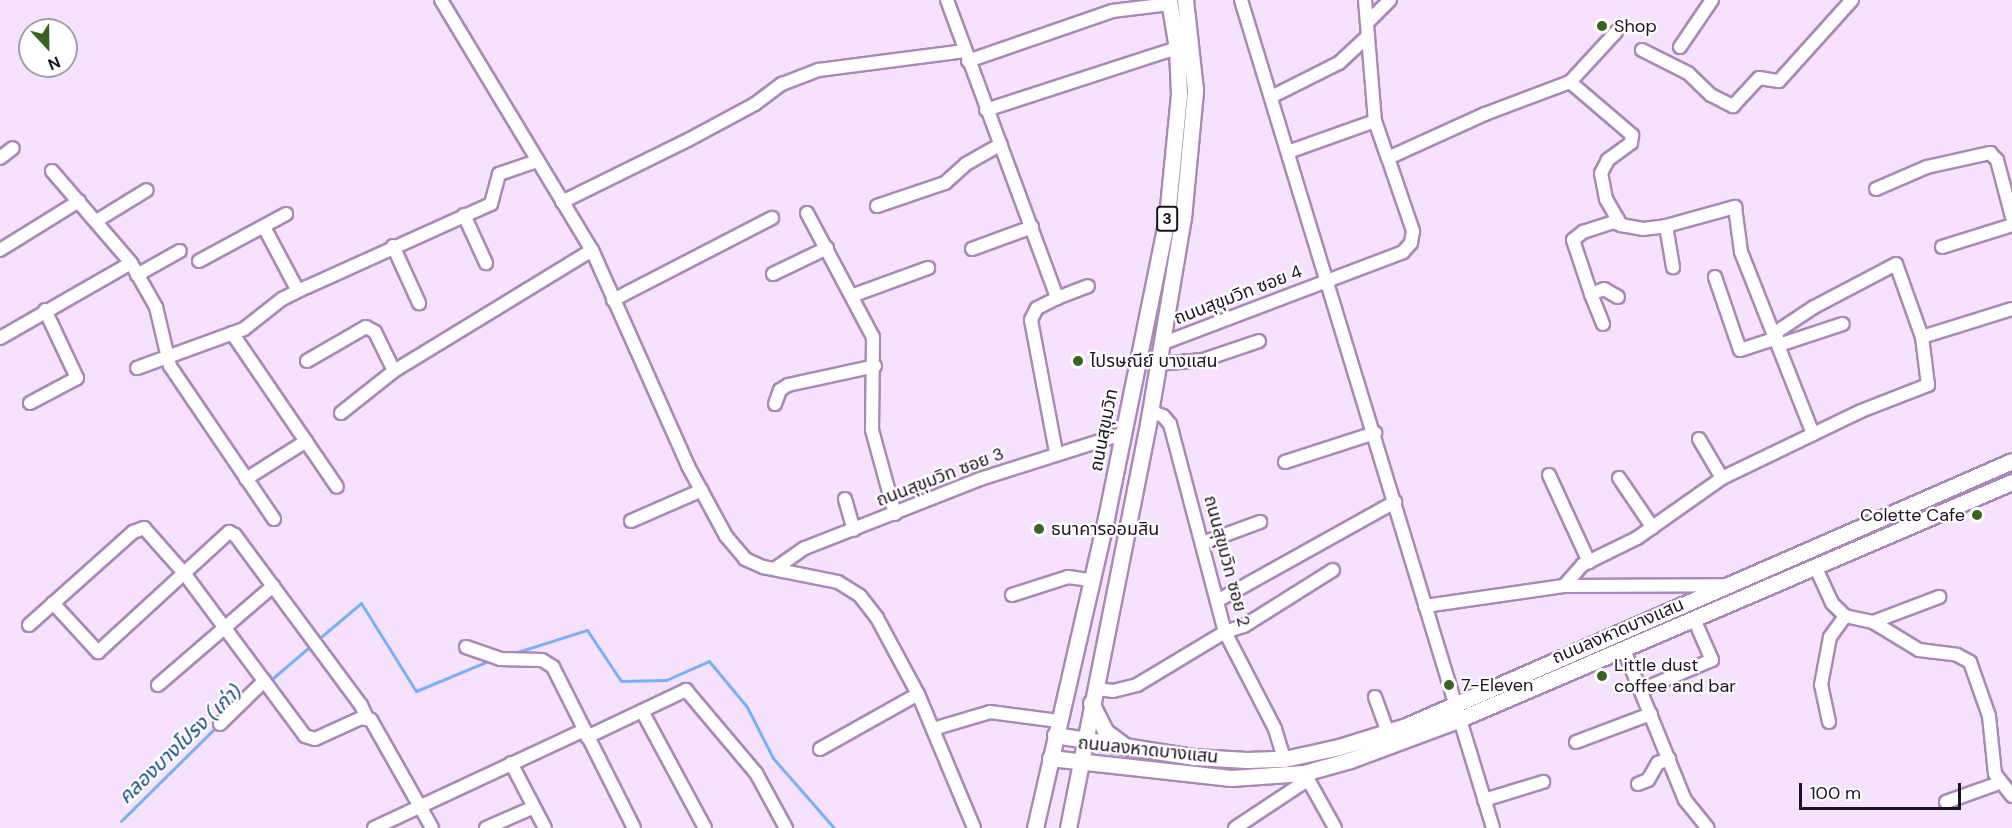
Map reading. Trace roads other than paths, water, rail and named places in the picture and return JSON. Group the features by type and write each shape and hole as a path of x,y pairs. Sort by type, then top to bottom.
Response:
{"main road":[{"name":"ถนนสุขุมวิท","path":"1035,828 1122,434 1167,217 1179,94 1175,1"},
{"name":"3","path":"1068,828 1078,763 1150,411 1183,218 1195,90 1175,1"},
{"name":"ถนนลงหาดบางแสน","path":"1050,758 1125,769 1231,778 1305,777 1401,743 1458,712 1730,585 2012,461"},
{"name":"ถนนลงหาดบางแสน","path":"1056,728 1083,741 1129,748 1215,758 1284,759 1458,712 1624,650 2012,482"},
{"path":"1093,696 1106,731 1129,748"},
{"path":"1073,797 1088,775 1097,770 1125,769"}],"street":[{"path":"441,0 536,161 592,250 702,490 726,536 746,559 763,567 838,582 860,596 877,618 918,694 974,828"},
{"path":"947,0 1057,298"},
{"path":"1241,0 1375,433 1493,828"},
{"name":"ถนนสุขุมวิท ซอย 4","path":"1161,344 1403,252 1411,243 1413,231 1375,121 1365,0"},
{"path":"1368,22 1390,0"},
{"path":"1680,47 1712,0"},
{"path":"1642,50 1688,73 1711,95 1733,106 1759,78 1779,81 1852,0"},
{"path":"562,202 755,104 782,84 810,73 967,56 1112,11 1175,1"},
{"path":"1388,158 1485,114 1570,82 1616,32"},
{"path":"1271,97 1339,63 1368,36"},
{"path":"986,110 1177,48"},
{"path":"1570,82 1632,135 1631,143 1608,160 1601,173 1606,199 1621,225"},
{"path":"1288,152 1375,121"},
{"path":"877,206 945,183 966,164 1001,144"},
{"path":"0,158 13,147"},
{"path":"1876,189 1927,168 1990,153 1997,160 2012,217"},
{"path":"137,368 232,333 298,291 393,246 491,204 499,174 536,161"},
{"path":"52,171 98,220 131,263 156,308 166,357 274,519"},
{"path":"98,220 147,190"},
{"path":"0,250 79,201"},
{"path":"1603,324 1573,240 1583,232 1613,222 1642,229 1666,226 1735,207 1740,252 1777,339 1813,434"},
{"path":"807,213 854,295 873,337 875,366 870,396 873,430 896,514"},
{"path":"199,261 286,214"},
{"path":"464,215 486,263"},
{"path":"613,300 772,218"},
{"path":"1942,247 2012,225"},
{"path":"1666,226 1673,267"},
{"path":"264,227 298,291"},
{"path":"972,249 1032,227"},
{"path":"393,246 419,303"},
{"path":"773,274 827,248"},
{"path":"341,412 394,371 592,250"},
{"path":"137,274 180,251"},
{"path":"0,338 45,310 131,263"},
{"path":"1564,586 1589,562 1653,528 1722,478 1813,434 1928,385 1922,337 1896,264 1823,302 1777,339"},
{"path":"854,295 928,268"},
{"path":"1715,277 1740,350 1843,324"},
{"path":"1056,453 1031,320 1037,308 1088,286"},
{"path":"1591,294 1604,289 1618,297"},
{"path":"1922,337 2012,309"},
{"path":"30,403 77,378 45,310"},
{"path":"306,361 366,327 375,332 394,371"},
{"path":"232,333 337,487"},
{"path":"1158,364 1203,360 1259,341"},
{"path":"775,405 780,390 789,385 875,366"},
{"name":"ถนนสุขุมวิท ซอย 2","path":"1150,411 1163,416 1170,424 1225,632 1275,729 1284,759"},
{"path":"1285,462 1375,433"},
{"name":"ถนนสุขุมวิท ซอย 3","path":"776,568 805,548 1056,453 1122,434"},
{"path":"1700,440 1722,478"},
{"path":"246,479 306,441"},
{"path":"1549,475 1589,562"},
{"path":"1619,478 1653,528"},
{"path":"631,521 702,490"},
{"path":"845,499 854,530"},
{"path":"1217,601 1395,502"},
{"path":"1203,543 1260,522"},
{"path":"29,625 140,528 147,529 184,573 264,681 310,738 367,718"},
{"path":"53,603 98,652 229,532 235,535 361,705 367,718 375,724 432,828"},
{"path":"1815,566 1829,598 1845,616 1873,622 1919,650 1957,655 1970,662 1989,716 1999,783 2012,796"},
{"path":"1093,696 1125,690 1225,632 1244,626 1333,570"},
{"path":"1012,595 1068,577 1089,580"},
{"path":"1425,606 1564,586 1730,585"},
{"path":"158,685 273,586"},
{"path":"1873,622 1939,597"},
{"path":"1829,722 1821,685 1830,638 1845,616"},
{"path":"1641,690 1712,660 1694,619"},
{"path":"466,647 500,659 542,660 553,667 634,828"},
{"path":"1624,650 1685,800 1708,828"},
{"path":"220,724 264,681"},
{"path":"374,828 511,763 642,711 686,690 756,772 786,828"},
{"path":"820,749 918,694"},
{"path":"1375,697 1388,732"},
{"path":"642,711 705,828"},
{"path":"933,729 990,712 1056,728"},
{"path":"1576,742 1651,714"},
{"path":"1638,784 1648,780 1658,763 1669,759"},
{"path":"511,763 545,828"},
{"path":"1235,828 1305,777 1335,828"},
{"path":"1484,800 1543,782"},
{"path":"1946,802 1999,783"},
{"path":"486,828 534,807"}],"waterway":[{"name":"คลองบางโปรง (เก่า)","path":"322,636 361,603 416,691 486,662"},
{"name":"คลองบางโปรง (เก่า)","path":"511,654 587,630 621,681 666,680 709,661 747,707 773,758 834,828"},
{"name":"คลองบางโปรง (เก่า)","path":"273,678 308,648"},
{"name":"คลองบางโปรง (เก่า)","path":"121,821 218,725"}],"place":[{"name":"Shop","path":"1602,26"},
{"name":"ไปรษณีย์ บางแสน","path":"1078,361"},
{"name":"Colette Cafe","path":"1977,515"},
{"name":"ธนาคารออมสิน","path":"1039,529"},
{"name":"Little dust coffee and bar","path":"1602,676"},
{"name":"7-Eleven","path":"1449,685"}]}
